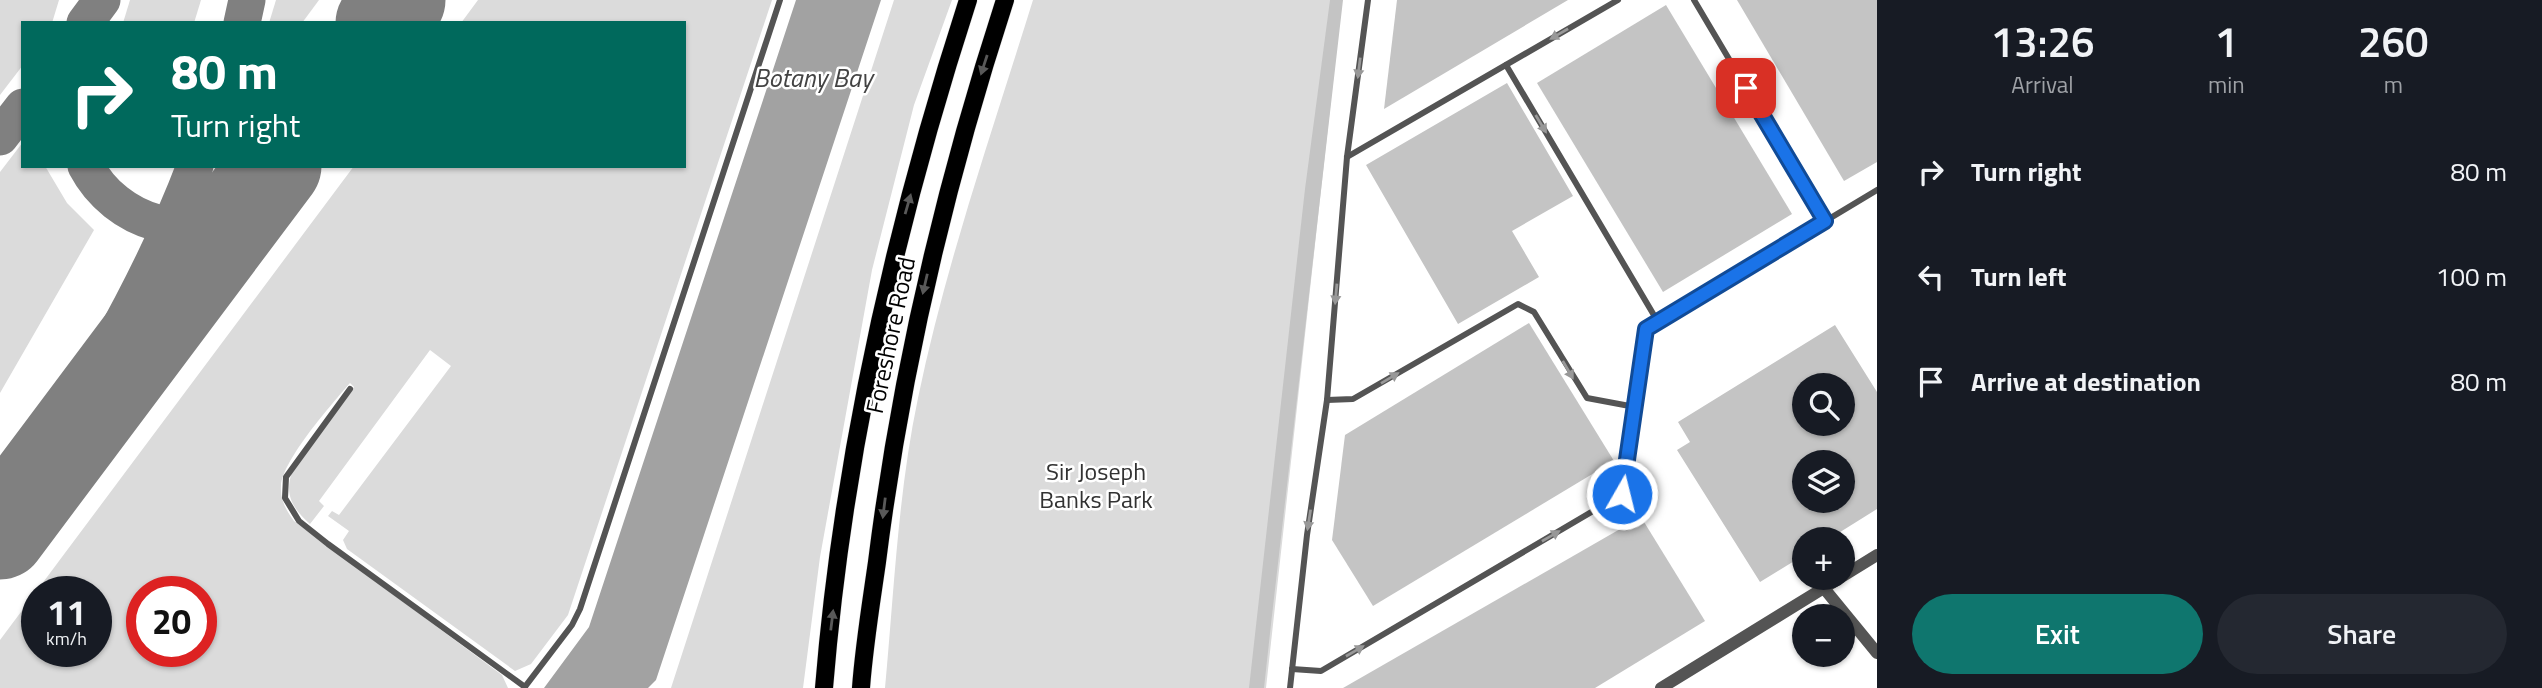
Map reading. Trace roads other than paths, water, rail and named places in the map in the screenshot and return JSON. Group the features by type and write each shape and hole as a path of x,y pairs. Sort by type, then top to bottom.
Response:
{"main road":[{"name":"Foreshore Road","path":"824,688 852,467 897,244 968,0"},
{"name":"Foreshore Road","path":"861,688 903,384 935,241 980,77 1005,0"}],"street":[{"path":"1855,568 1877,555"},
{"path":"1661,688 1818,590"},
{"path":"1825,590 1877,653"}],"lane":[{"path":"350,389 286,477 285,498 299,521 328,544 525,687 572,625 580,609 780,0"},
{"path":"1290,688 1307,535 1327,400 1347,158 1368,0"},
{"path":"1347,158 1618,0"},
{"path":"1694,0 1825,221"},
{"path":"1506,65 1658,322"},
{"path":"1293,669 1321,671 1622,494 1646,329 1877,190"},
{"path":"1327,400 1353,399 1518,304 1534,312 1587,398 1635,407"}],"water":[{"name":"Botany Bay","path":"796,0 881,0 656,680 648,688 544,688 589,627"}],"park label":[{"name":"Sir Joseph Banks Park","path":"1096,485"}]}
